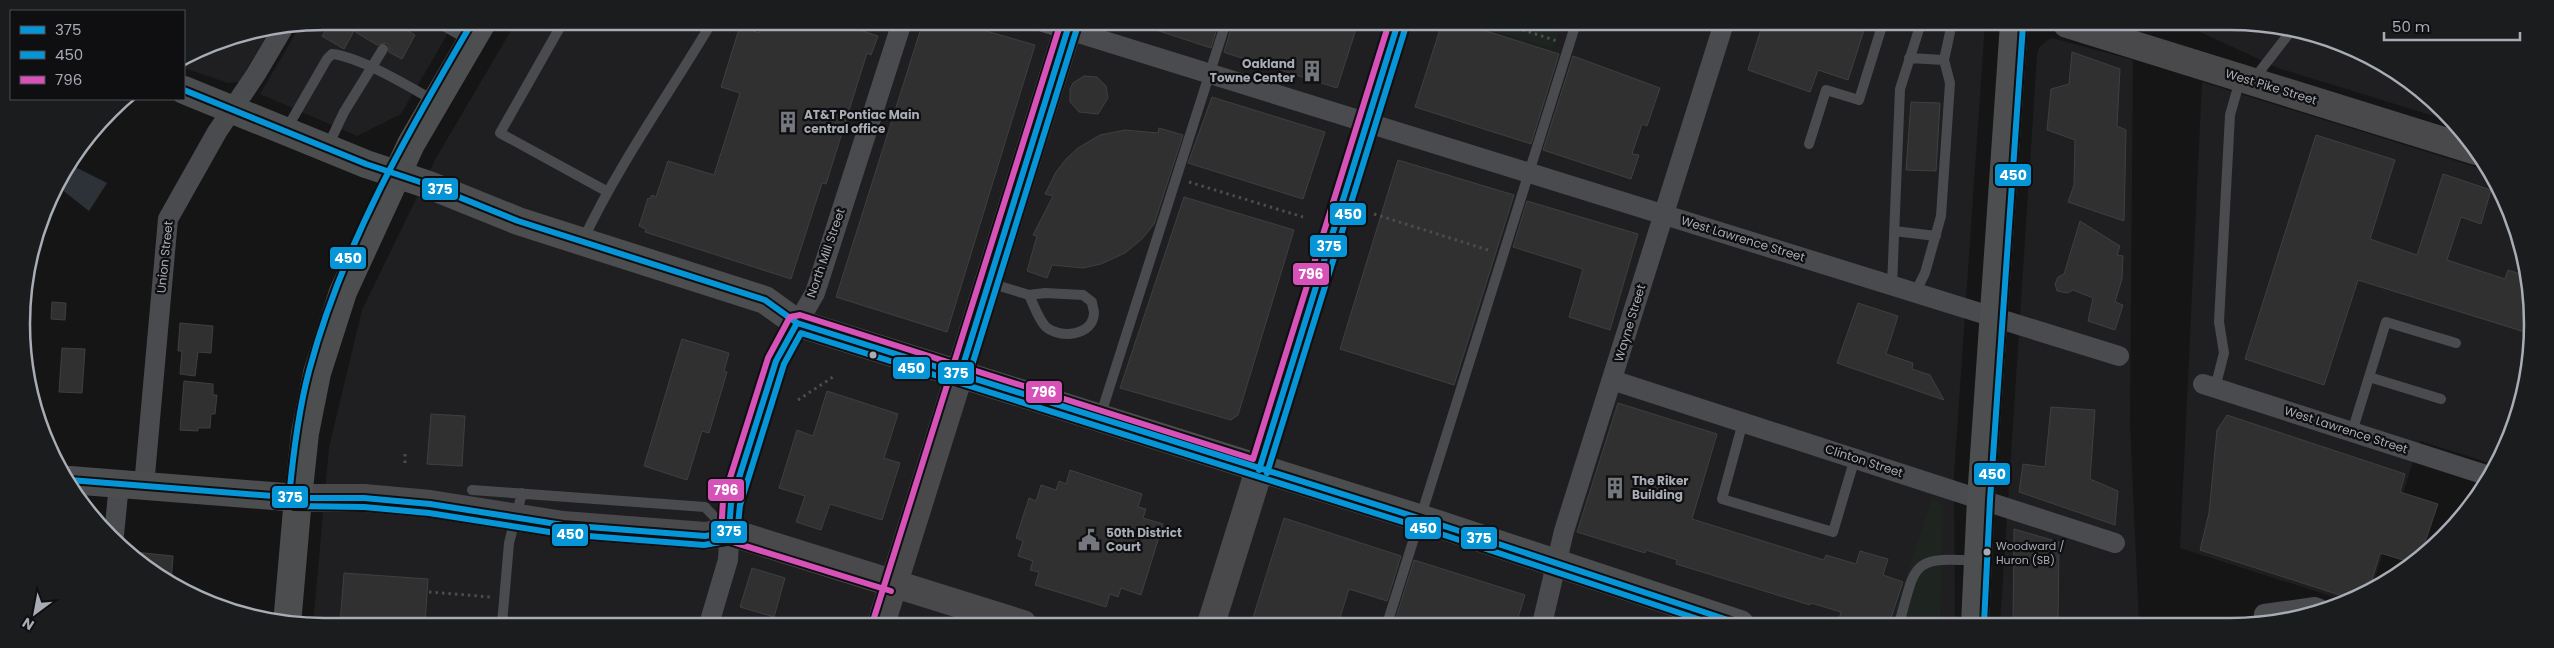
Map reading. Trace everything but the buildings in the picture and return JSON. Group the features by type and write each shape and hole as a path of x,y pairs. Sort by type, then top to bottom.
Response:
{"highway":[{"path":"185,90 327,148 429,184 518,221 765,300 797,323 960,376 1558,563 1706,618"},
{"path":"75,480 298,498 288,615"}],"main road":[{"path":"1976,618 1977,560 2014,30"},
{"path":"298,498 309,408 326,339 361,249 397,174 477,32"}],"street":[{"name":"North Mill Street","path":"711,618 728,560 731,503 776,361 815,293 899,30"},
{"path":"883,618 989,282 1059,30"},
{"name":"West Lawrence Street","path":"1075,30 1210,74 1368,121 2119,356"},
{"path":"1213,618 1396,30"},
{"name":"Wayne Street","path":"1544,618 1564,531 1722,30"},
{"name":"West Pike Street","path":"2086,30 2465,148"},
{"name":"Union Street","path":"115,531 132,485 168,219 217,132 256,74 280,34"},
{"name":"Clinton Street","path":"1612,380 2115,542"},
{"name":"West Lawrence Street","path":"2209,386 2483,474"},
{"path":"298,498 364,498 430,504 519,505 563,525 705,536 729,532 1004,618"},
{"path":"2264,614 2303,609"}],"lane":[{"path":"558,30 500,133 608,192"},
{"path":"582,241 608,192 707,30"},
{"path":"1099,419 1178,179 1224,30"},
{"path":"1389,618 1574,30"},
{"path":"1808,144 1826,90 1859,100 1881,30"},
{"path":"1892,286 1900,89 1919,30"},
{"path":"1915,293 1925,274 1941,216 1950,84 1944,60 1951,30"},
{"path":"2209,386 2224,353 2218,322 2230,115 2246,80 2286,36"},
{"path":"327,148 344,112 383,48"},
{"path":"285,130 327,59 332,54 341,55 436,102"},
{"path":"1909,58 1944,60"},
{"path":"1894,231 1936,236"},
{"path":"989,282 1029,295 1045,293 1083,295 1092,302 1094,313 1091,322 1085,329 1075,334 1054,332 1046,326 1029,295"},
{"path":"2352,432 2386,322 2456,343"},
{"path":"2369,377 2441,399"},
{"path":"1743,422 1722,499 1833,532 1855,458"},
{"path":"472,490 519,505 509,543 503,618"},
{"path":"1901,618 1913,576 1923,564 1944,558 1977,560"}],"path":[{"path":"1523,30 1569,45"},
{"path":"1178,179 1303,217"},
{"path":"1374,214 1503,255"},
{"path":"798,400 836,375"},
{"path":"404,454 404,466"},
{"path":"430,592 491,596"}],"shaded area":[{"path":"324,30 450,30 401,114 357,136 260,94 297,32"},
{"path":"511,30 1985,30 1954,475 1955,618 314,617 329,447 362,310 436,158"},
{"path":"1492,30 1559,30 1553,49"},
{"path":"2200,30 2230,30 2268,33 2306,40 2343,52 2377,69 2409,91 2440,118 2278,68 2200,32"},
{"path":"267,36 239,82 228,83 185,68 185,65 211,52"},
{"path":"2052,38 2133,60 2130,422 2139,618 2000,618 2037,55 2039,48"},
{"path":"2202,82 2479,168 2502,211 2514,248 2521,286 2524,324 2521,362 2514,400 2502,437 2489,463 2420,441 2374,581 2337,598 2180,548"},
{"path":"76,167 107,183 89,211 62,190"},
{"path":"1931,500 1943,504 1940,618 1893,618"}],"transit line":[{"name":"450","path":"468,30 401,148 358,235 339,279 309,371 302,402 289,498 294,506 364,507 429,513 562,534 704,545 732,540 737,534 740,505 784,364 801,333 1438,533 1695,618"},
{"name":"796","path":"874,618 1058,30"},
{"name":"375","path":"960,375 1068,30"},
{"name":"450","path":"968,378 1076,30"},
{"name":"796","path":"891,591 726,540 721,535 723,500 768,358 790,317 800,315 1253,459 1387,30"},
{"name":"375","path":"1259,470 1396,30"},
{"name":"450","path":"1267,473 1405,30"},
{"name":"450","path":"1984,618 1990,500 2023,30"},
{"name":"375","path":"185,90 366,164 429,185 518,221 765,300 797,323 1441,525 1722,618"},
{"name":"375","path":"75,480 298,498 364,498 430,504 563,525 705,536 729,532 731,503 776,361 797,323"}],"place":[{"name":"Oakland Towne Center","path":"1312,71"},
{"name":"AT&T Pontiac Main central office","path":"788,122"},
{"name":"The Riker Building","path":"1615,488"},
{"name":"50th District Court","path":"1089,540"},
{"name":"Woodward / Huron (SB)","path":"1987,552"}]}
